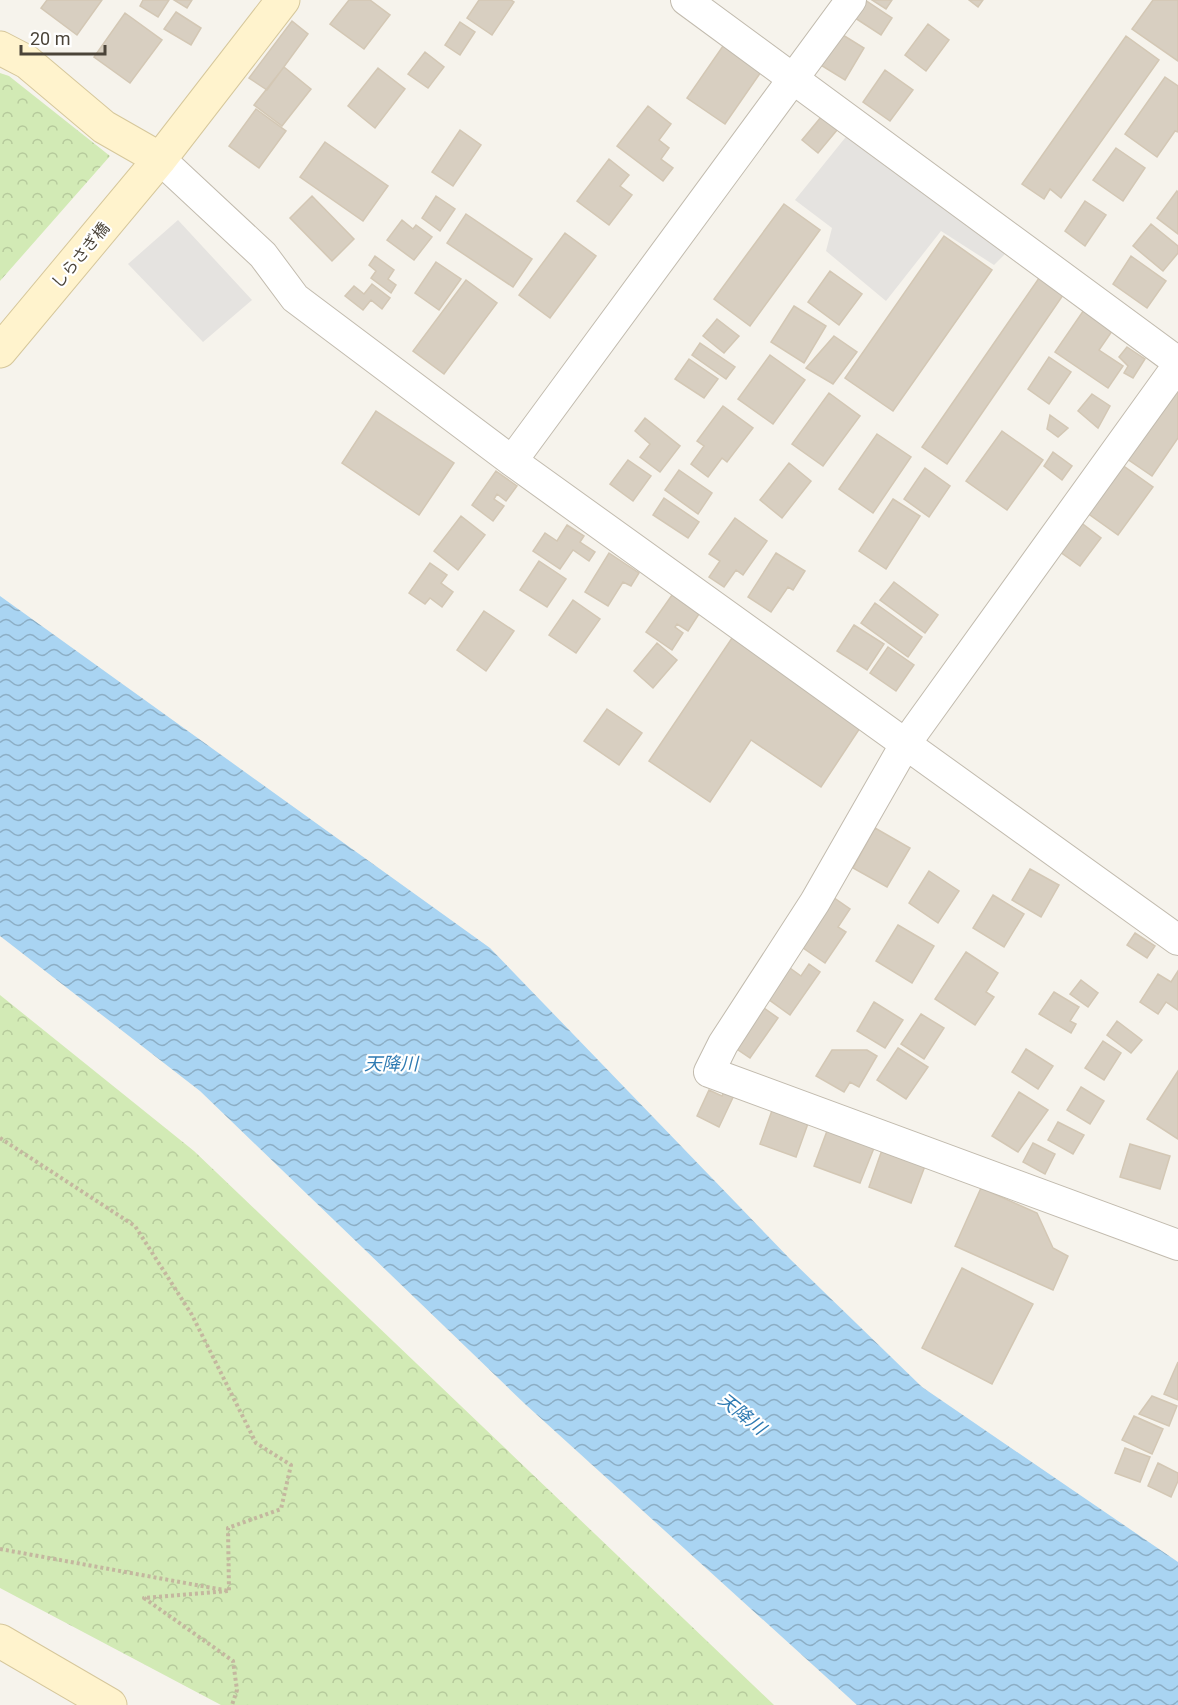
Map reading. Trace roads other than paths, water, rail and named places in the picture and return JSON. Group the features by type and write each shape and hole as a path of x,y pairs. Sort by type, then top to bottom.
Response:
{"street":[{"name":"しらさぎ橋","path":"0,351 160,159 283,0"},
{"path":"686,0 1178,364 906,742 815,903 723,1044 709,1072 1178,1245"},
{"path":"512,461 795,80 851,0"},
{"path":"0,48 27,62 104,127 160,159 263,255 296,298 512,461 906,742 1178,940"},
{"path":"0,1641 110,1705"}],"water":[{"name":"天降川","path":"0,596 490,948 790,1259 922,1387 1178,1562 1178,1705 857,1705 525,1404 200,1091 0,936"}]}
